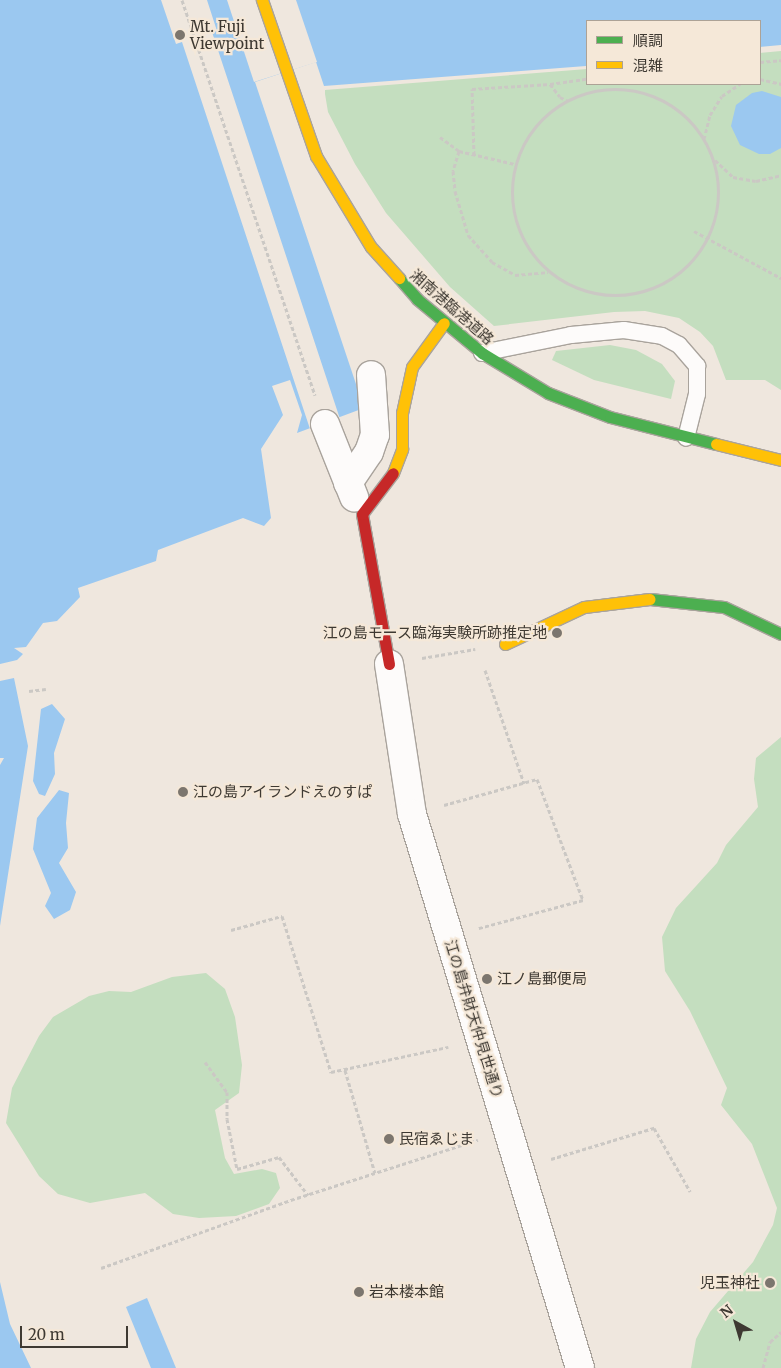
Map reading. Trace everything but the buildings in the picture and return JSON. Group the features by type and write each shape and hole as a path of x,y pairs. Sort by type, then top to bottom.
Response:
{"street":[{"name":"湘南港臨港道路","path":"262,0 316,156 350,216 393,274 444,323 482,353 557,397 610,417 686,438 781,460"},
{"path":"362,514 394,472 402,449 402,413 412,367 444,323"},
{"path":"348,483 369,452 375,435 371,374"},
{"path":"325,424 362,514 389,664"},
{"path":"505,644 584,607 644,598 724,607 781,634"},
{"name":"江の島弁財天仲見世通り","path":"389,664 412,814 580,1368"}],"lane":[{"path":"482,353 580,334 624,330 662,336 679,345 696,366 697,394 686,438"}],"path":[{"path":"182,0 325,424"},
{"path":"761,62 781,60"},
{"path":"761,79 765,78 781,84"},
{"path":"474,155 472,89 550,84 586,79"},
{"path":"550,84 560,97 568,101"},
{"path":"704,140 710,116 722,96 738,85"},
{"path":"615,89 655,96 687,117 704,140 715,160 720,181 718,207 706,238 682,268 644,289 605,296 556,279 530,253 513,213 515,164 526,139 553,109 581,95 615,89"},
{"path":"440,138 459,151 515,164"},
{"path":"459,151 453,171 455,191 468,234 492,262 515,275 549,272"},
{"path":"715,160 733,177 756,181 781,174"},
{"path":"694,231 781,278"},
{"path":"389,664 477,648 480,658"},
{"path":"484,666 524,783"},
{"path":"29,691 46,689"},
{"path":"412,814 537,779 583,900 449,936"},
{"path":"232,930 282,916 331,1072 480,1040"},
{"path":"205,1062 227,1092 227,1119 237,1169 279,1158 308,1195"},
{"path":"345,1070 375,1173"},
{"path":"519,1169 654,1128 690,1191"},
{"path":"101,1268 308,1195 508,1131"},
{"path":"763,1368 770,1342 781,1332"}],"green space":[{"path":"781,51 781,390 765,380 726,380 713,346 700,332 679,318 645,311 614,312 494,326 450,287 386,213 355,164 328,112 325,94 325,90 586,69 586,85 761,85 761,53"},
{"path":"610,345 636,350 662,364 675,381 671,399 594,380 552,360 556,351"},
{"path":"781,737 781,1368 691,1368 696,1339 710,1312 753,1262 773,1225 777,1208 752,1144 721,1105 727,1088 690,1011 665,971 662,937 676,908 717,863 726,845 758,807 754,779 756,758"},
{"path":"206,973 225,989 235,1017 242,1065 239,1093 215,1110 225,1158 234,1174 262,1169 276,1173 280,1188 269,1204 236,1216 199,1218 173,1214 145,1193 90,1203 58,1194 39,1176 6,1123 12,1088 39,1036 53,1017 89,996 109,991 131,992 172,977"}],"water":[{"path":"0,0 781,0 781,45 761,47 761,20 586,20 586,66 324,86 316,62 255,82 364,408 297,433 302,415 290,380 272,386 283,415 261,449 271,518 264,526 243,518 158,550 156,561 78,588 80,597 57,621 43,623 26,647 14,648 23,654 17,660 0,664"},
{"path":"762,91 781,97 781,148 770,154 759,154 740,145 731,126 736,105 752,93"},
{"path":"14,678 28,746 0,926 0,765 4,758 0,758 0,681"},
{"path":"52,704 65,719 54,753 55,774 45,796 39,794 33,781 41,709"},
{"path":"59,790 69,793 66,823 68,848 59,863 76,892 70,910 54,919 45,906 51,893 33,849 37,818"},
{"path":"0,1282 10,1324 31,1368 0,1368"},
{"path":"147,1298 176,1368 151,1368 126,1307"}],"pier":[{"path":"161,0 207,0 217,31 212,32 340,419 310,429 182,42 176,44"},
{"path":"227,0 296,0 317,62 254,82"}],"traffic: fast":[{"path":"399,278 417,299 482,353 548,393 610,417 716,444"},
{"path":"650,599 724,607 781,634"}],"traffic: slow":[{"path":"262,0 316,156 371,247 399,278"},
{"path":"393,473 402,449 402,413 412,367 444,323"},
{"path":"716,444 781,460"},
{"path":"505,644 584,607 650,599"}],"traffic: jam":[{"path":"389,664 362,514 393,473"}],"place":[{"name":"Mt. Fuji Viewpoint","path":"180,35"},
{"name":"江の島モース臨海実験所跡推定地","path":"557,633"},
{"name":"江の島アイランドえのすぱ","path":"183,792"},
{"name":"江ノ島郵便局","path":"487,979"},
{"name":"民宿ゑじま","path":"389,1139"},
{"name":"児玉神社","path":"770,1283"},
{"name":"岩本楼本館","path":"359,1292"}]}
